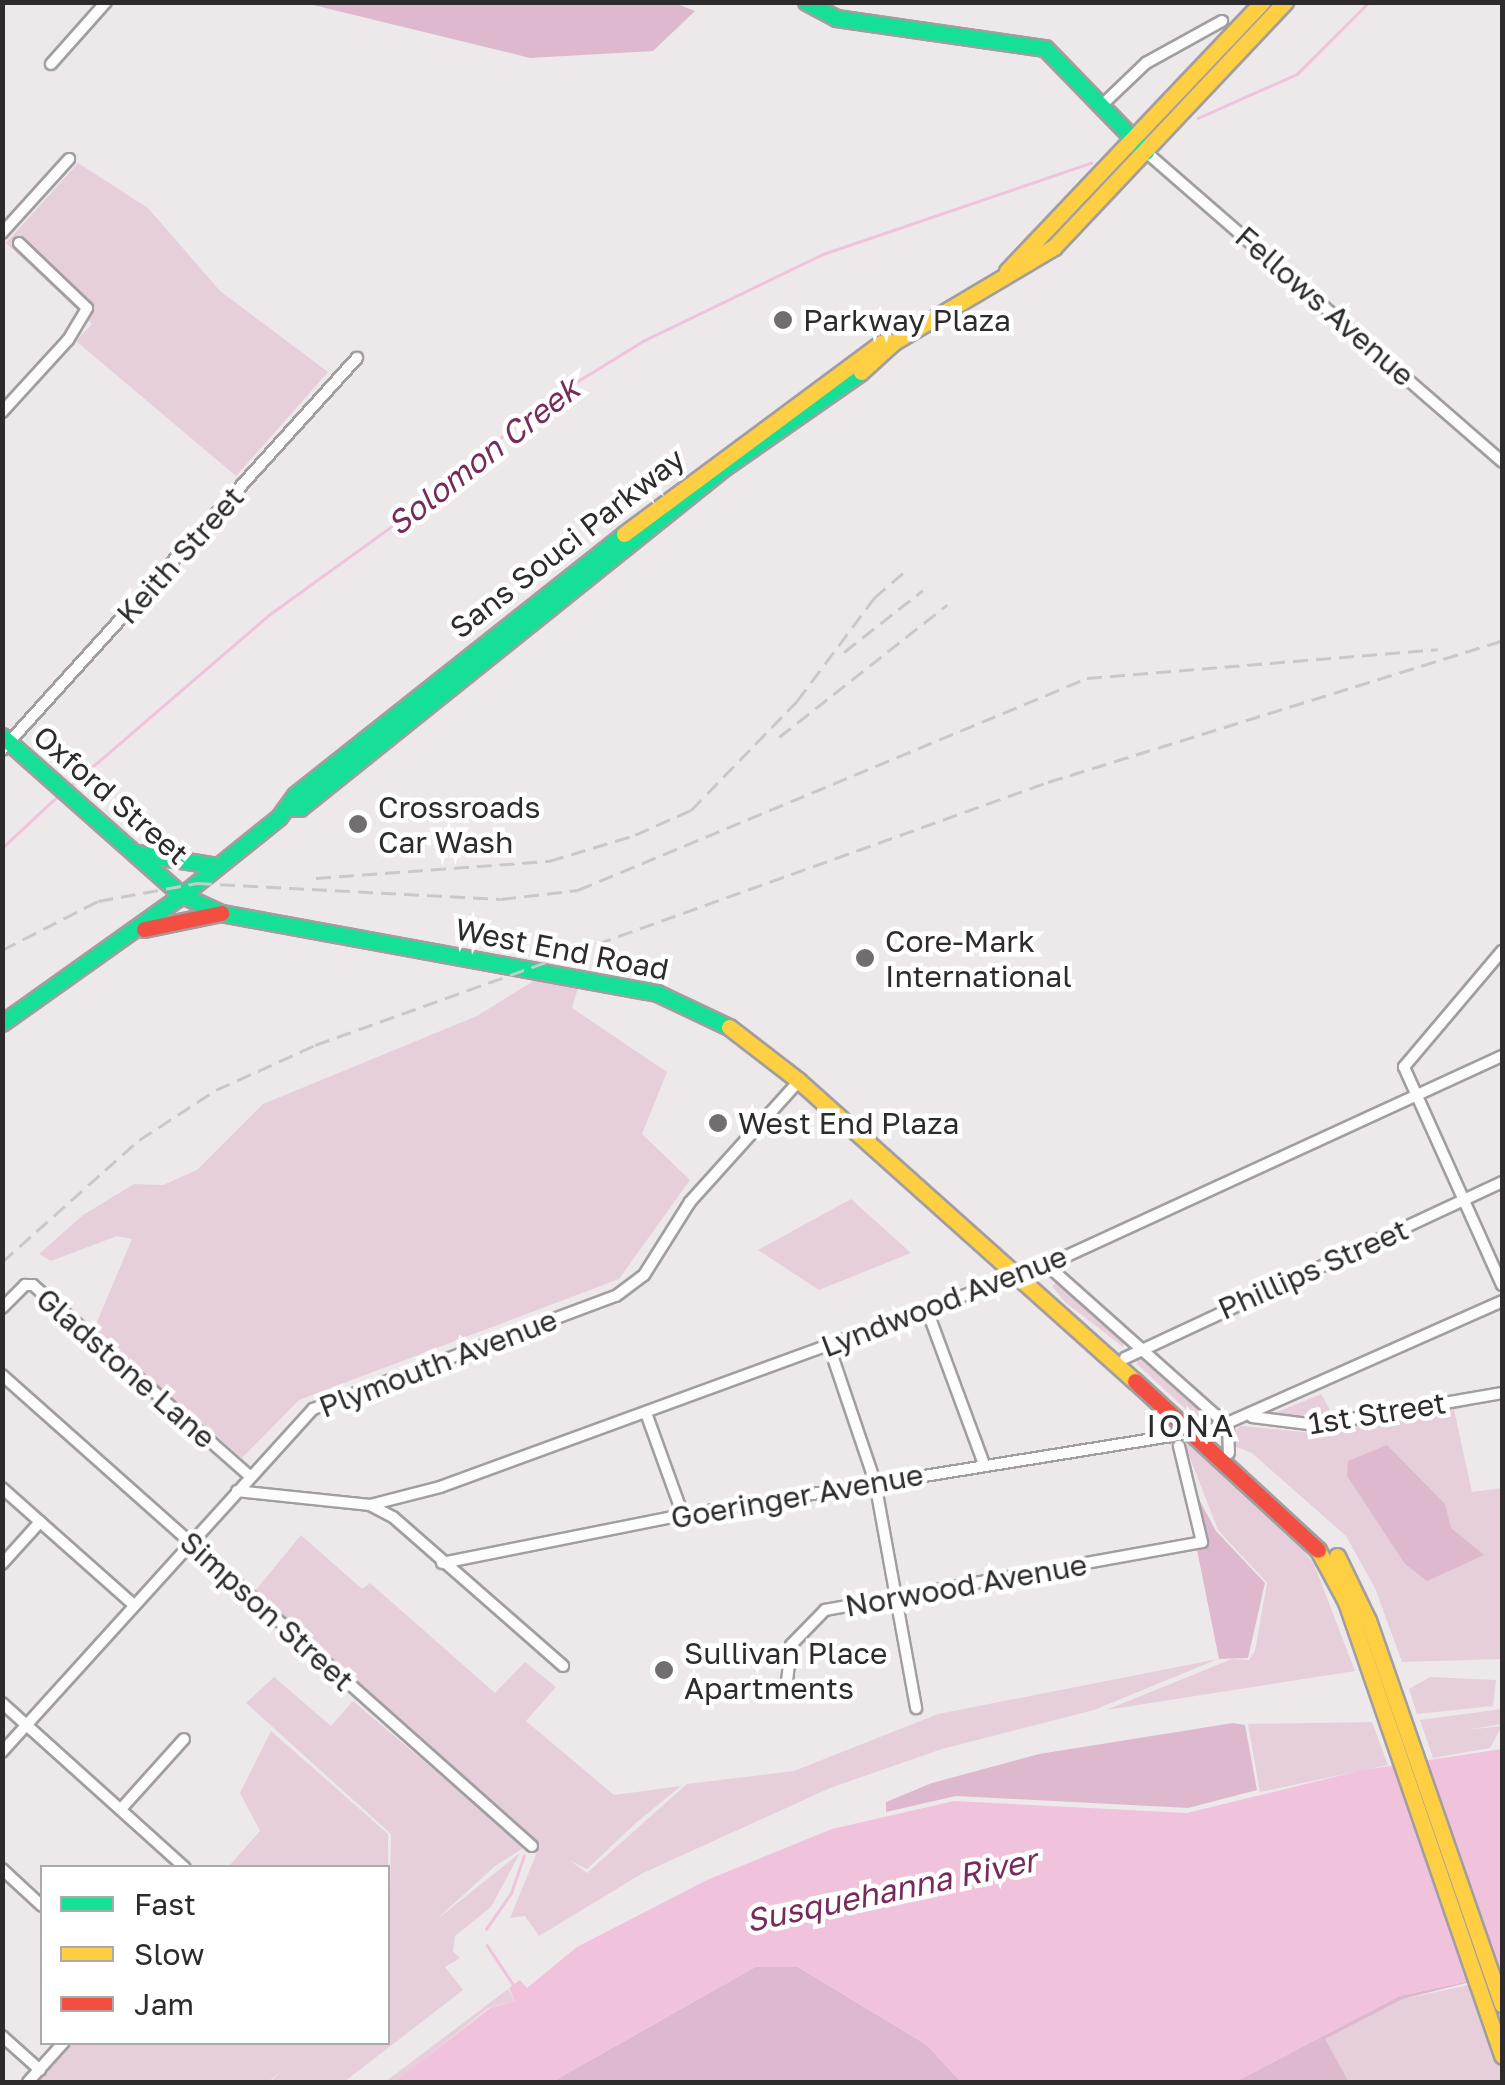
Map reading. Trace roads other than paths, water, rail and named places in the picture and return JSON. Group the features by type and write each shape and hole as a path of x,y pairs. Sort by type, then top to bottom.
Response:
{"main road":[{"path":"806,2 836,18 1045,48 1146,152"},
{"name":"Sans Souci Parkway","path":"2,1023 182,895 288,808 296,795 739,443 881,343 894,342 1007,271 1262,2"},
{"name":"Sans Souci Parkway","path":"1007,271 1020,270 1054,246 1146,152 1206,80 1285,2"},
{"name":"Oxford Street","path":"5,743 182,895"},
{"path":"136,852 217,866"},
{"name":"West End Road","path":"182,895 221,913 658,993 724,1023 800,1082 1165,1409 1229,1453 1336,1555 1380,1679"},
{"path":"116,940 156,925 221,913"},
{"name":"West End Road","path":"1018,1276 1125,1358 1321,1552 1380,1679"},
{"path":"1380,1679 1502,2004"},
{"path":"1380,1679 1502,2056"}],"street":[{"path":"50,64 106,2"},
{"path":"1102,105 1146,63 1222,21"},
{"name":"Fellows Avenue","path":"1146,152 1502,462"},
{"path":"2,233 69,159"},
{"path":"2,412 68,340 87,308 19,243"},
{"name":"Keith Street","path":"5,743 357,358"},
{"path":"1502,951 1406,1060 1412,1097 1502,1285"},
{"name":"Lyndwood Avenue","path":"370,1506 440,1488 1018,1276 1502,1056"},
{"name":"Plymouth Avenue","path":"2,1752 250,1476 324,1401 630,1287 644,1275 690,1202 800,1082"},
{"name":"Phillips Street","path":"1125,1358 1140,1347 1502,1182"},
{"path":"1490,1259 1502,1253"},
{"path":"1047,1264 1228,1426 1229,1453"},
{"name":"Gladstone Lane","path":"2,1308 25,1284 33,1284 250,1476"},
{"name":"Goeringer Avenue","path":"442,1563 683,1515 1228,1426 1502,1301"},
{"path":"927,1310 984,1464"},
{"path":"828,1346 875,1482 916,1708"},
{"name":"Simpson Street","path":"2,1375 532,1846"},
{"name":"1st Street","path":"1251,1417 1318,1425 1502,1393"},
{"path":"1154,1436 1165,1409"},
{"path":"646,1412 683,1515"},
{"name":"Norwood Avenue","path":"786,1691 792,1645 817,1614 1202,1542 1180,1446"},
{"path":"2,1488 134,1605"},
{"path":"237,1491 370,1506 563,1666"},
{"path":"2,1564 40,1522"},
{"path":"2,1704 182,1865"},
{"path":"122,1809 184,1739"},
{"path":"2,1869 40,1904"},
{"path":"2,2036 40,2070"},
{"path":"28,2082 61,2045"}],"water":[{"name":"Susquehanna River","path":"1502,1749 1502,1974 1399,1996 1235,2082 961,2082 927,2045 798,1967 755,1967 552,2082 395,2082 490,2008 515,2001 509,1988 520,1980 527,1988 577,1947 707,1880 832,1829 954,1801 1187,1813 1363,1770"}],"waterway":[{"name":"Solomon Creek","path":"1198,118 1297,74 1369,2"},
{"name":"Solomon Creek","path":"70,786 270,614 432,497 539,405 643,341 823,254 1091,163"},
{"name":"Solomon Creek","path":"2,848 60,794"},
{"path":"486,1929 511,1893 524,1856"},
{"path":"487,1945 513,1984"}],"railway":[{"path":"316,878 549,861 635,835 691,810 797,701 874,598 903,573"},
{"path":"844,652 923,590"},
{"path":"779,737 947,605"},
{"path":"2,1262 139,1140 216,1090 315,1045 1048,782 1502,641"},
{"path":"2,950 98,901 197,883 501,899 578,890 1087,678 1438,649"}],"place":[{"name":"Parkway Plaza","path":"783,320"},
{"name":"Crossroads Car Wash","path":"358,824"},
{"name":"Core-Mark International","path":"865,958"},
{"name":"West End Plaza","path":"718,1123"},
{"name":"Sullivan Place Apartments","path":"664,1670"}],"district":[{"name":"IONA","path":"1191,1425"}]}
